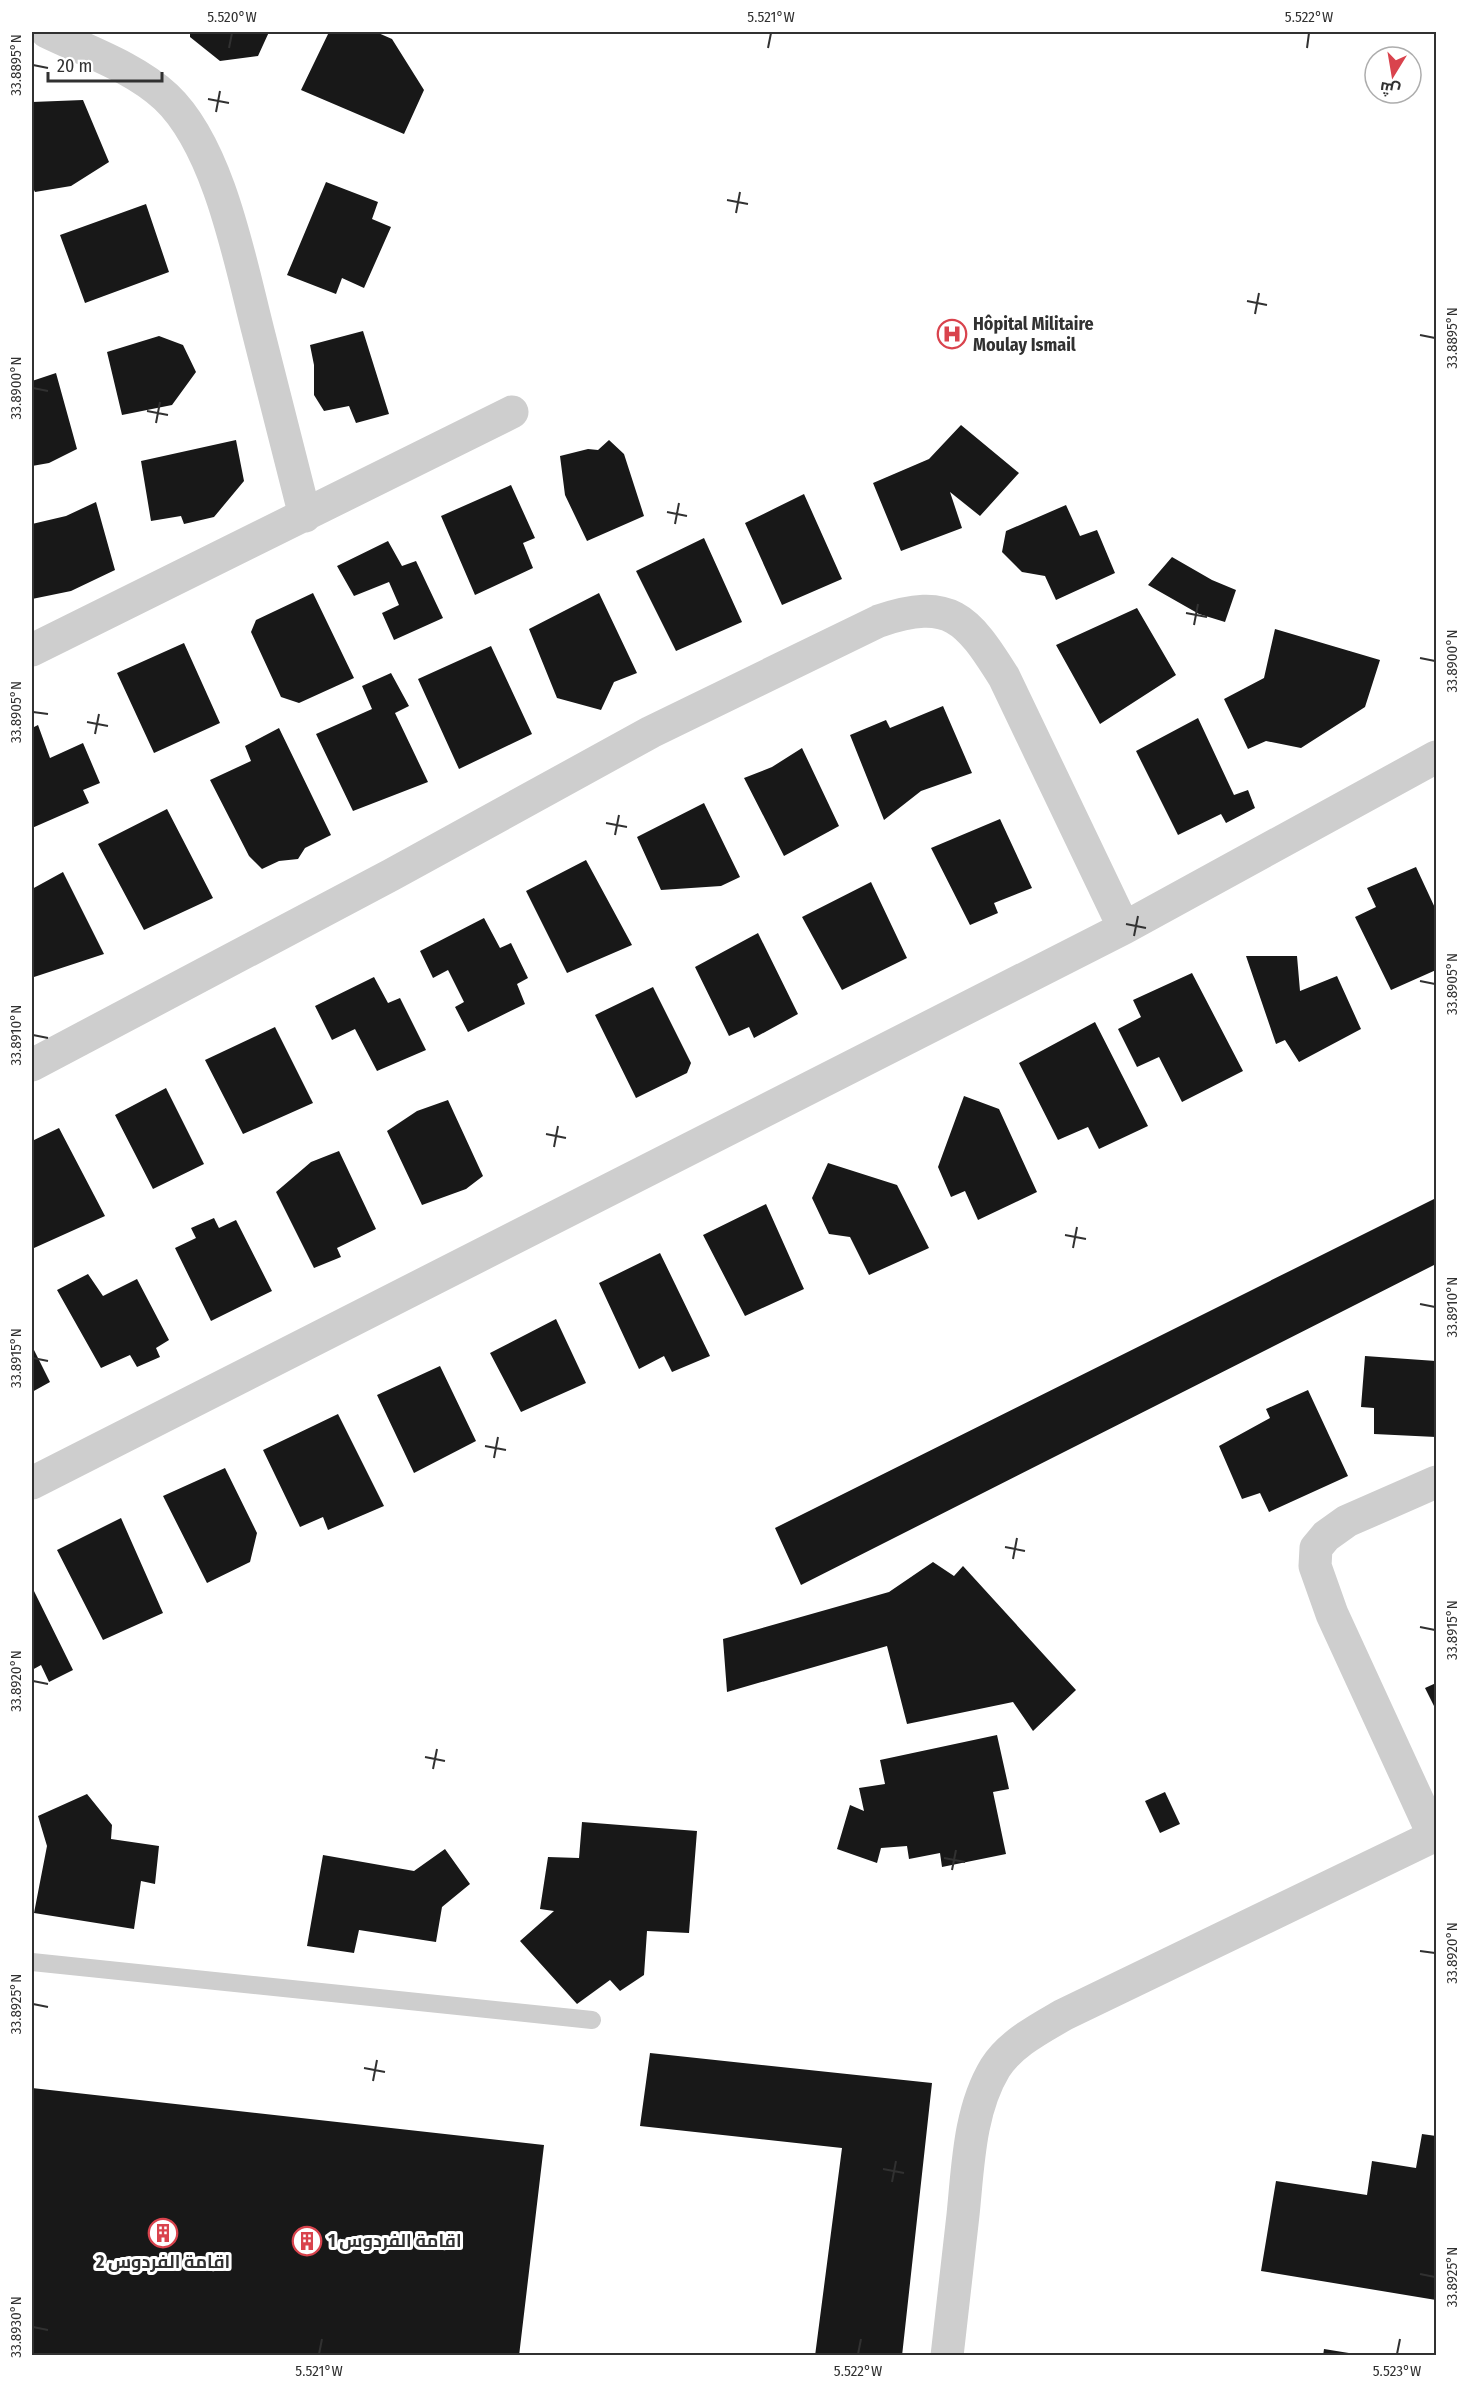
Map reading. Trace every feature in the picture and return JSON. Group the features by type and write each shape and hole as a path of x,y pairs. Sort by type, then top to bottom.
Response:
{"street":[{"path":"47,32 143,79 166,97 187,121 201,145 231,225 305,516"},
{"path":"32,650 512,412"},
{"path":"32,1065 380,880 651,732 879,621 913,612 936,611 953,615 987,650 1004,677 1124,928"},
{"path":"32,1483 1124,928 1437,757"},
{"path":"947,2355 970,2143 984,2092 996,2067 1010,2052 1029,2035 1063,2015 1435,1836 1332,1614 1315,1566 1316,1548 1326,1536 1340,1526 1437,1482"}],"lane":[{"path":"32,1962 592,2020"}],"building":[{"path":"190,32 269,32 258,56 220,61 190,37"},
{"path":"329,32 376,32 392,39 424,90 404,134 301,90"},
{"path":"83,100 109,162 71,186 35,192 32,186 32,102"},
{"path":"326,182 378,202 372,219 391,227 364,288 342,278 336,294 287,275"},
{"path":"146,204 169,272 85,303 60,235"},
{"path":"363,331 389,414 356,423 349,406 324,411 314,395 314,365 310,345"},
{"path":"159,336 183,345 196,372 172,405 122,415 107,352"},
{"path":"56,373 77,449 49,463 32,466 32,381"},
{"path":"961,425 1019,473 980,516 950,492 962,528 901,551 873,483 929,459"},
{"path":"236,440 244,481 214,517 184,524 181,516 151,521 141,461"},
{"path":"609,440 624,454 644,516 587,541 565,495 560,456 588,449 598,450"},
{"path":"511,485 535,538 523,543 533,568 475,595 441,516"},
{"path":"804,494 842,579 782,605 745,523"},
{"path":"96,502 115,570 71,591 32,599 32,524 66,516"},
{"path":"1066,505 1080,536 1097,530 1115,573 1056,600 1045,576 1022,572 1002,552 1006,531"},
{"path":"704,538 742,622 676,651 636,571"},
{"path":"388,541 402,566 416,561 443,618 394,640 382,613 399,605 389,582 354,596 337,566"},
{"path":"1172,557 1212,580 1236,590 1225,622 1199,614 1148,585"},
{"path":"313,593 354,678 299,703 281,697 251,632 256,620"},
{"path":"599,593 637,673 614,682 601,710 557,698 529,629"},
{"path":"1137,608 1176,675 1100,724 1056,645"},
{"path":"1275,629 1380,660 1365,707 1301,748 1266,741 1248,749 1224,699 1264,678"},
{"path":"184,643 220,723 154,753 117,673"},
{"path":"491,646 532,734 459,769 418,679"},
{"path":"391,673 409,706 395,713 428,782 353,811 316,734 372,709 362,686"},
{"path":"943,706 972,773 921,791 884,820 850,735 886,720 890,728"},
{"path":"1198,718 1234,795 1248,790 1255,808 1226,823 1221,814 1178,835 1136,751"},
{"path":"38,725 50,758 83,743 100,783 83,790 89,803 32,828 32,728"},
{"path":"279,728 331,835 305,848 298,859 279,861 262,869 249,856 210,780 251,761 245,746"},
{"path":"802,748 839,826 784,856 744,778 772,767"},
{"path":"704,803 740,877 721,886 661,890 637,837"},
{"path":"167,809 213,898 144,930 98,844"},
{"path":"1000,819 1032,888 994,903 998,913 970,925 931,848"},
{"path":"586,860 632,945 567,973 526,891"},
{"path":"1416,867 1436,910 1436,970 1391,990 1355,917 1376,907 1367,888"},
{"path":"63,872 104,954 34,977 32,972 32,889"},
{"path":"871,882 907,958 842,990 802,917"},
{"path":"484,918 500,948 511,943 528,978 517,984 525,1004 468,1032 455,1007 464,1002 448,970 433,978 420,951"},
{"path":"758,933 798,1014 754,1038 749,1027 729,1036 695,967"},
{"path":"1246,956 1297,956 1300,991 1337,976 1361,1029 1299,1062 1285,1040 1276,1044"},
{"path":"1192,973 1243,1071 1182,1102 1159,1057 1137,1067 1118,1029 1141,1017 1133,1000"},
{"path":"374,977 388,1003 400,998 426,1050 377,1071 355,1029 332,1040 315,1006"},
{"path":"653,987 691,1063 687,1073 636,1098 595,1015"},
{"path":"1095,1022 1148,1126 1099,1149 1088,1127 1058,1140 1019,1063"},
{"path":"275,1027 313,1103 243,1134 205,1060"},
{"path":"166,1088 204,1164 153,1189 115,1115"},
{"path":"964,1096 999,1109 1037,1192 978,1220 965,1191 951,1197 938,1167"},
{"path":"448,1100 483,1176 466,1189 422,1205 387,1131 417,1111"},
{"path":"59,1128 105,1216 34,1248 32,1242 32,1141"},
{"path":"339,1151 376,1229 337,1248 341,1257 314,1268 276,1192 311,1162"},
{"path":"828,1163 897,1185 929,1248 869,1275 850,1237 829,1234 812,1198"},
{"path":"1436,1198 1436,1264 801,1585 775,1528"},
{"path":"766,1204 804,1289 745,1316 703,1235"},
{"path":"214,1218 219,1228 236,1220 272,1291 211,1321 175,1248 196,1238 191,1228"},
{"path":"660,1253 710,1356 672,1372 664,1356 639,1369 599,1283"},
{"path":"88,1274 103,1296 137,1279 169,1340 156,1348 160,1357 137,1367 130,1355 101,1368 57,1290"},
{"path":"556,1319 586,1383 521,1412 490,1353"},
{"path":"32,1346 50,1382 32,1392"},
{"path":"1365,1356 1436,1361 1436,1437 1374,1434 1374,1408 1361,1407"},
{"path":"440,1366 476,1441 414,1473 377,1395"},
{"path":"1308,1390 1348,1476 1269,1512 1260,1493 1242,1499 1219,1446 1270,1418 1266,1409"},
{"path":"338,1414 384,1506 328,1530 323,1517 300,1527 263,1450"},
{"path":"225,1468 257,1533 250,1562 207,1583 163,1496"},
{"path":"121,1518 163,1613 103,1640 57,1550"},
{"path":"933,1562 954,1576 963,1566 1076,1690 1033,1731 1013,1702 907,1724 887,1646 727,1692 723,1639 889,1592"},
{"path":"32,1587 73,1670 49,1682 41,1665 32,1670"},
{"path":"1436,1683 1436,1710 1425,1688"},
{"path":"997,1735 1009,1789 993,1792 1006,1854 942,1867 940,1853 909,1859 907,1846 881,1848 877,1863 837,1849 850,1805 864,1811 859,1788 885,1784 880,1760"},
{"path":"1165,1792 1180,1824 1160,1833 1145,1801"},
{"path":"87,1794 112,1825 111,1839 159,1846 155,1884 141,1881 134,1929 34,1913 47,1846 38,1816"},
{"path":"582,1822 697,1831 689,1933 647,1931 644,1975 620,1991 610,1980 577,2004 520,1941 554,1911 540,1909 548,1857 579,1858"},
{"path":"445,1849 470,1884 442,1907 436,1942 359,1930 354,1953 307,1946 323,1855 414,1871"},
{"path":"650,2053 932,2083 902,2356 815,2356 842,2148 640,2126"},
{"path":"32,2088 544,2145 519,2356 32,2356"},
{"path":"1422,2134 1436,2136 1436,2300 1261,2271 1276,2181 1367,2195 1372,2161 1416,2168"},
{"path":"1324,2349 1355,2354 1355,2356 1323,2356"}],"place":[{"name":"Hôpital Militaire Moulay Ismail","path":"952,334"},
{"name":"اقامة الفردوس 2","path":"163,2233"},
{"name":"اقامة الفردوس 1","path":"307,2241"}]}
